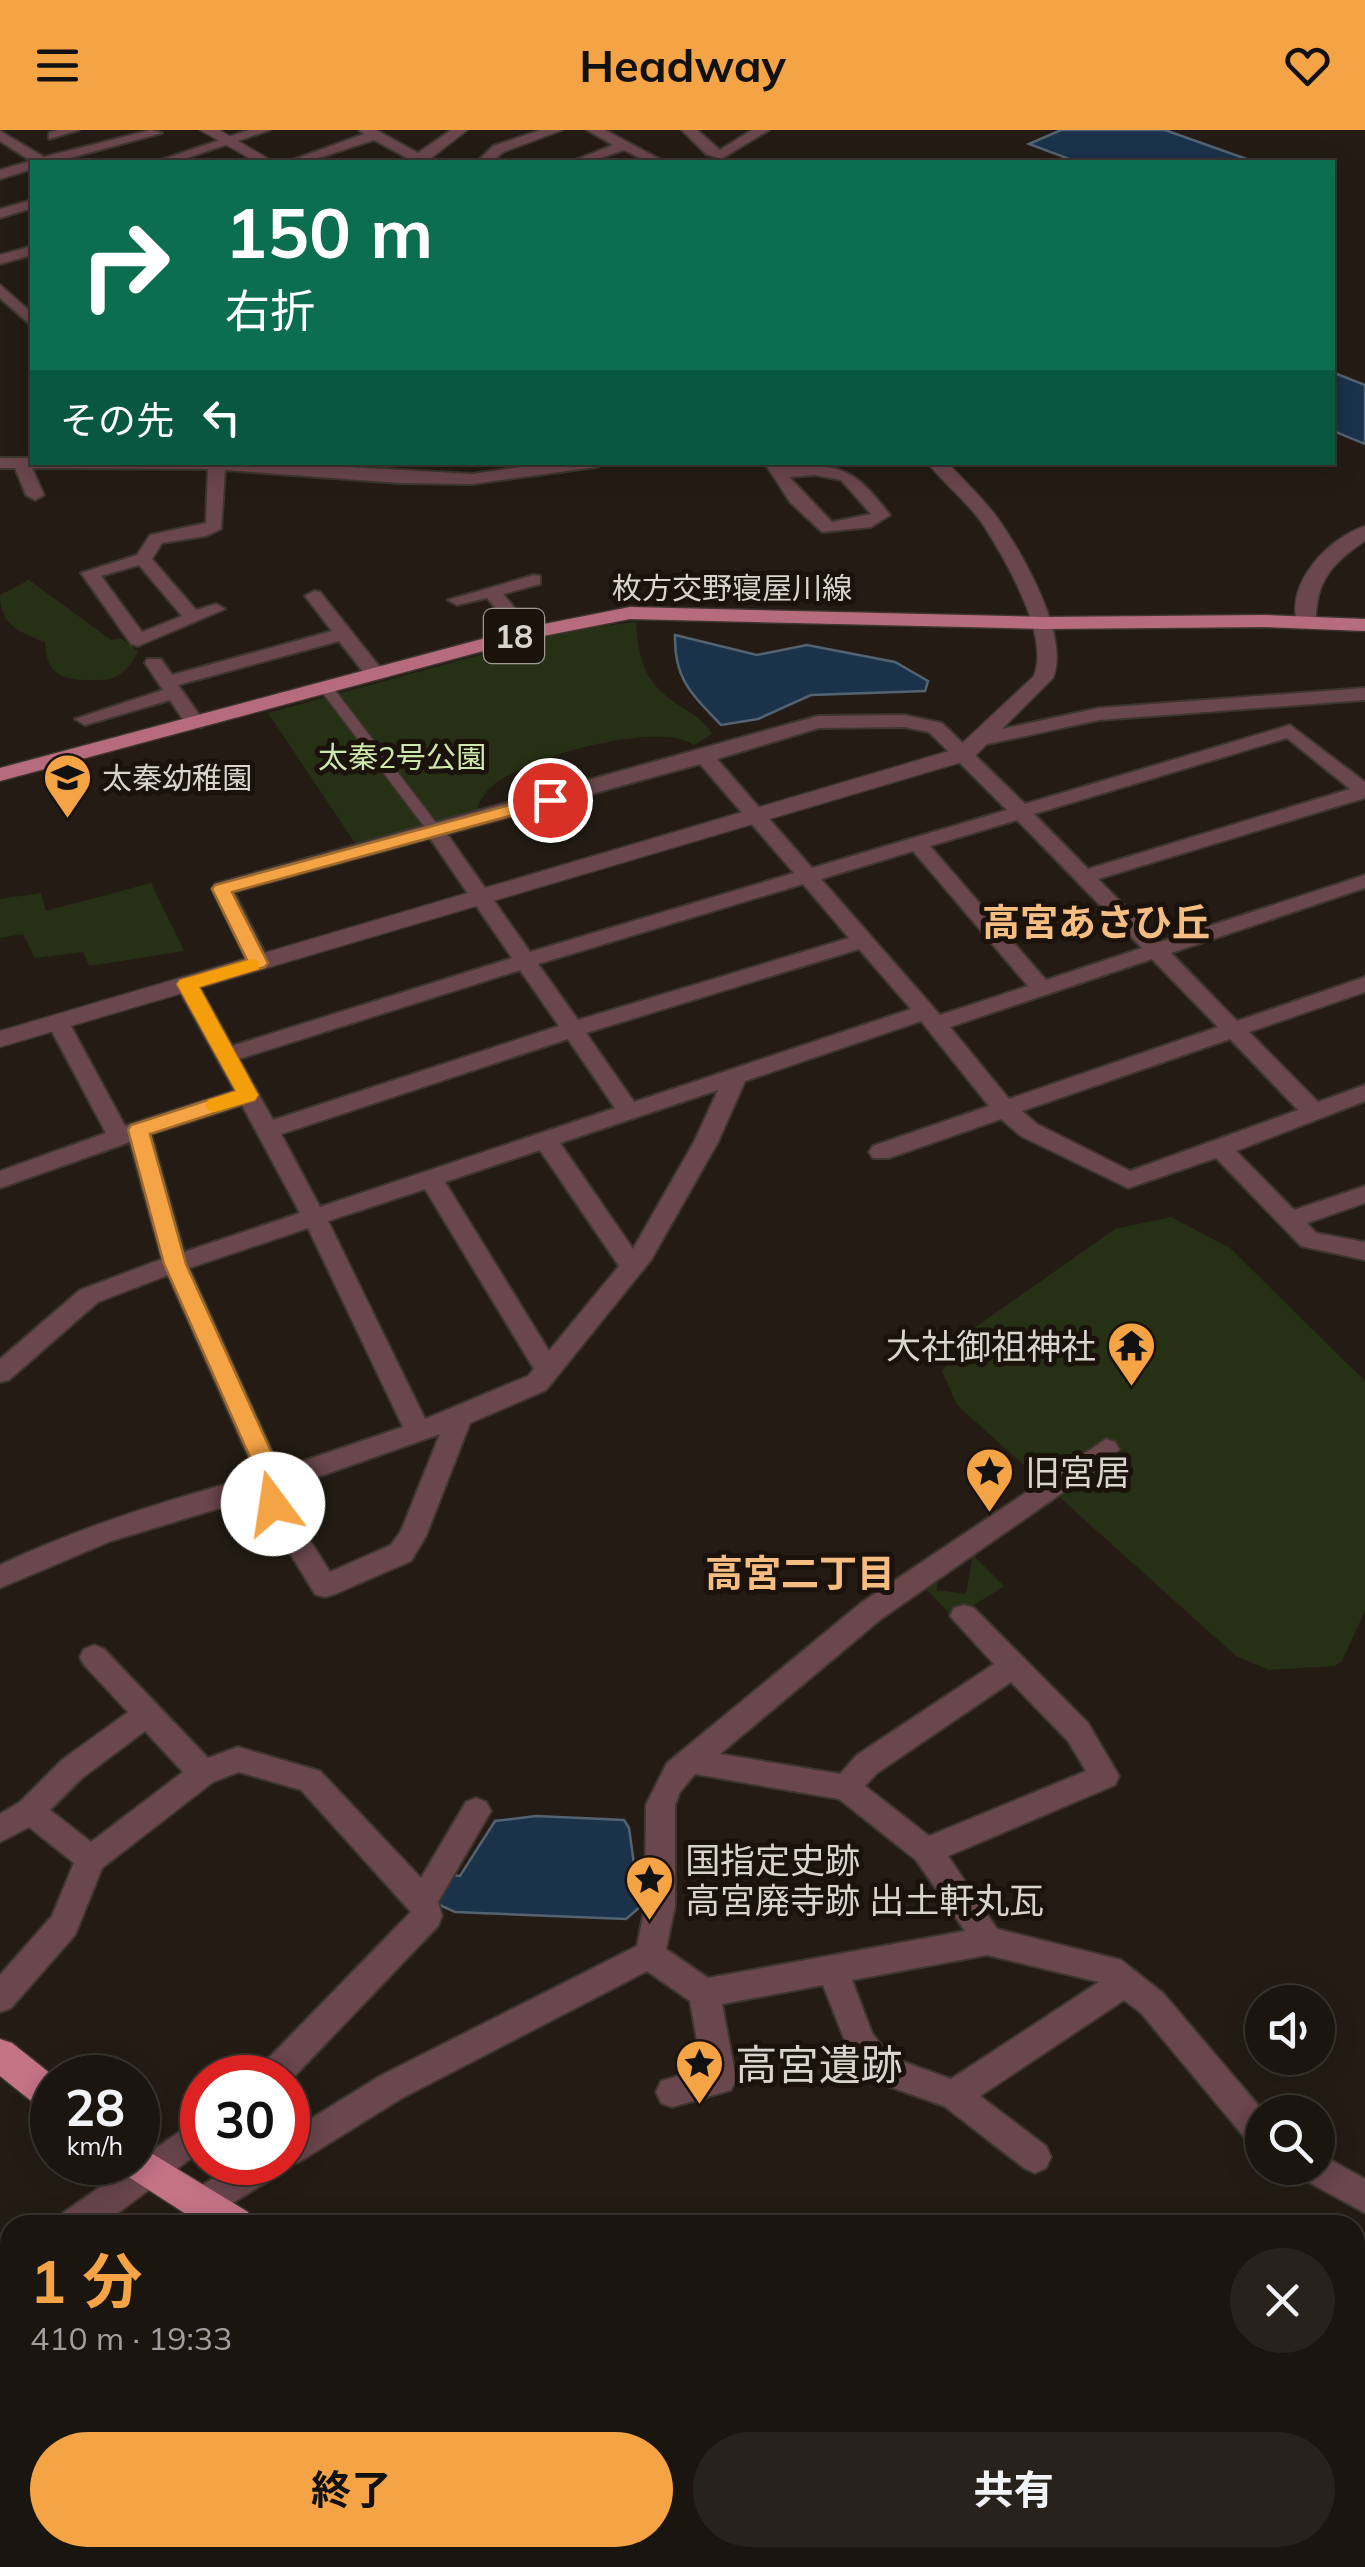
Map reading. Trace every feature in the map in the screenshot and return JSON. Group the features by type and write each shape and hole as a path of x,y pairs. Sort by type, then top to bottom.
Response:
{"highway":[{"path":"0,2055 30,2079"},
{"path":"160,2178 220,2215"}],"main road":[{"name":"枚方交野寝屋川線","path":"0,775 585,619 658,612 1044,623 1365,625"}],"street":[{"path":"54,136 72,130"},
{"path":"115,130 134,140"},
{"path":"208,130 262,160"},
{"path":"168,160 263,130"},
{"path":"418,160 460,130"},
{"path":"486,160 498,149 555,130"},
{"path":"594,130 654,160"},
{"path":"690,130 711,151 721,155 756,131"},
{"path":"49,160 154,133"},
{"path":"299,160 371,133 415,160"},
{"path":"2,139 38,160"},
{"path":"583,160 626,145"},
{"path":"0,175 30,166"},
{"path":"0,214 30,205"},
{"path":"0,260 30,251"},
{"path":"6,296 30,319"},
{"path":"0,464 30,464"},
{"path":"22,464 35,495"},
{"path":"216,609 138,640 90,573 143,559 156,540 206,531 215,525 217,465"},
{"path":"230,465 400,478 472,479 575,465"},
{"path":"0,1039 964,754 1043,678 1050,663 1044,623 991,522 939,465"},
{"path":"774,468 838,469 848,474 881,515 871,522 828,528 774,468"},
{"path":"1306,623 1304,598 1310,581 1340,548 1365,532"},
{"path":"143,559 192,617"},
{"path":"457,600 534,580"},
{"path":"491,591 526,632"},
{"path":"314,596 375,674"},
{"path":"84,719 343,634"},
{"path":"154,664 195,723"},
{"path":"326,688 435,831 629,1111"},
{"path":"983,738 1099,714 1365,694"},
{"path":"1262,701 1290,731 1364,792"},
{"path":"258,963 222,889 704,758 796,726 904,722 935,727 964,754 1314,1112"},
{"path":"225,1056 525,961 1290,731"},
{"path":"704,758 931,1018 1003,1108 1029,1130 1128,1180 1365,1094"},
{"path":"1085,876 1364,792"},
{"path":"918,844 1042,989"},
{"path":"0,1373 89,1296 105,1287 737,1072 1042,989 1365,881"},
{"path":"267,1130 574,1029 862,941"},
{"path":"187,984 312,1215 417,1430"},
{"path":"882,1152 1365,984"},
{"path":"58,1022 128,1134 175,1264 273,1482 273,1504 325,1586 401,1553 414,1536 460,1418"},
{"path":"0,1578 126,1522 273,1482 460,1418 537,1383 632,1266 706,1142 737,1072"},
{"path":"0,1180 248,1095"},
{"path":"545,1139 632,1266"},
{"path":"1220,1148 1309,1240 1365,1251"},
{"path":"430,1176 547,1370"},
{"path":"1290,1220 1365,1194"},
{"path":"310,2137 391,2087 650,1955 658,1924 660,1805 665,1785 870,1611 1106,1449"},
{"path":"926,1851 1105,1776 1078,1732 964,1616"},
{"path":"94,1657 203,1773"},
{"path":"846,1788 867,1764 1013,1666"},
{"path":"0,1829 30,1811 72,1769 148,1713"},
{"path":"0,1998 64,1925 92,1859 203,1773 238,1759 310,1780 423,1901 427,1916 293,2055"},
{"path":"691,1762 846,1788 926,1851 954,1885 987,1941"},
{"path":"30,1811 92,1859"},
{"path":"423,1901 476,1811"},
{"path":"704,1994 987,1941 1110,1970 1152,2003 1245,2114"},
{"path":"650,1955 704,1994 720,2079 672,2092"},
{"path":"834,1972 860,2041 880,2068 954,2095 1035,2156"},
{"path":"954,2095 1125,1982"},
{"path":"1335,2180 1365,2197"},
{"path":"87,2215 121,2185"},
{"path":"203,2203 232,2185"}],"green space":[{"path":"29,580 111,640 121,638 138,652 126,669 113,678 97,680 68,678 55,672 45,642 13,626 3,614 0,595"},
{"name":"太秦2号公園","path":"636,622 642,662 652,681 712,734 694,745 676,738 651,737 559,754 491,787 477,807 482,814 357,846 268,713 571,630"},
{"path":"151,883 184,951 89,966 83,952 35,958 23,934 0,938 0,899 41,893 46,911"},
{"path":"1171,1217 1230,1248 1365,1381 1365,1611 1342,1661 1335,1666 1269,1670 1236,1656 957,1405 942,1371 967,1333 1115,1229"},
{"path":"973,1555 1004,1586 954,1618 923,1586 938,1577 937,1590 966,1594"}],"water":[{"path":"1061,130 1165,130 1249,160 1072,160 1029,144"},
{"path":"1335,373 1365,385 1365,444 1335,432"},
{"path":"675,635 757,655 807,645 895,662 928,681 925,691 811,695 758,719 721,725 693,695 681,675"},
{"path":"536,1816 624,1820 629,1828 640,1907 626,1919 455,1912 437,1904 451,1875 460,1876 495,1821"}],"slow traffic":[{"path":"215,1105 248,1095 187,984 252,965"}],"place":[{"name":"太秦幼稚園","path":"67,820"},
{"name":"大社御祖神社","path":"1131,1388"},
{"name":"旧宮居","path":"990,1514"},
{"name":"国指定史跡 高宮廃寺跡 出土軒丸瓦","path":"650,1922"},
{"name":"高宮遺跡","path":"700,2106"}],"district":[{"name":"高宮あさひ丘","path":"1096,922"},
{"name":"高宮二丁目","path":"800,1573"}],"route":[{"path":"273,1504 273,1482 175,1264 138,1130 248,1095 187,984 258,963 222,889 550,800"}]}
